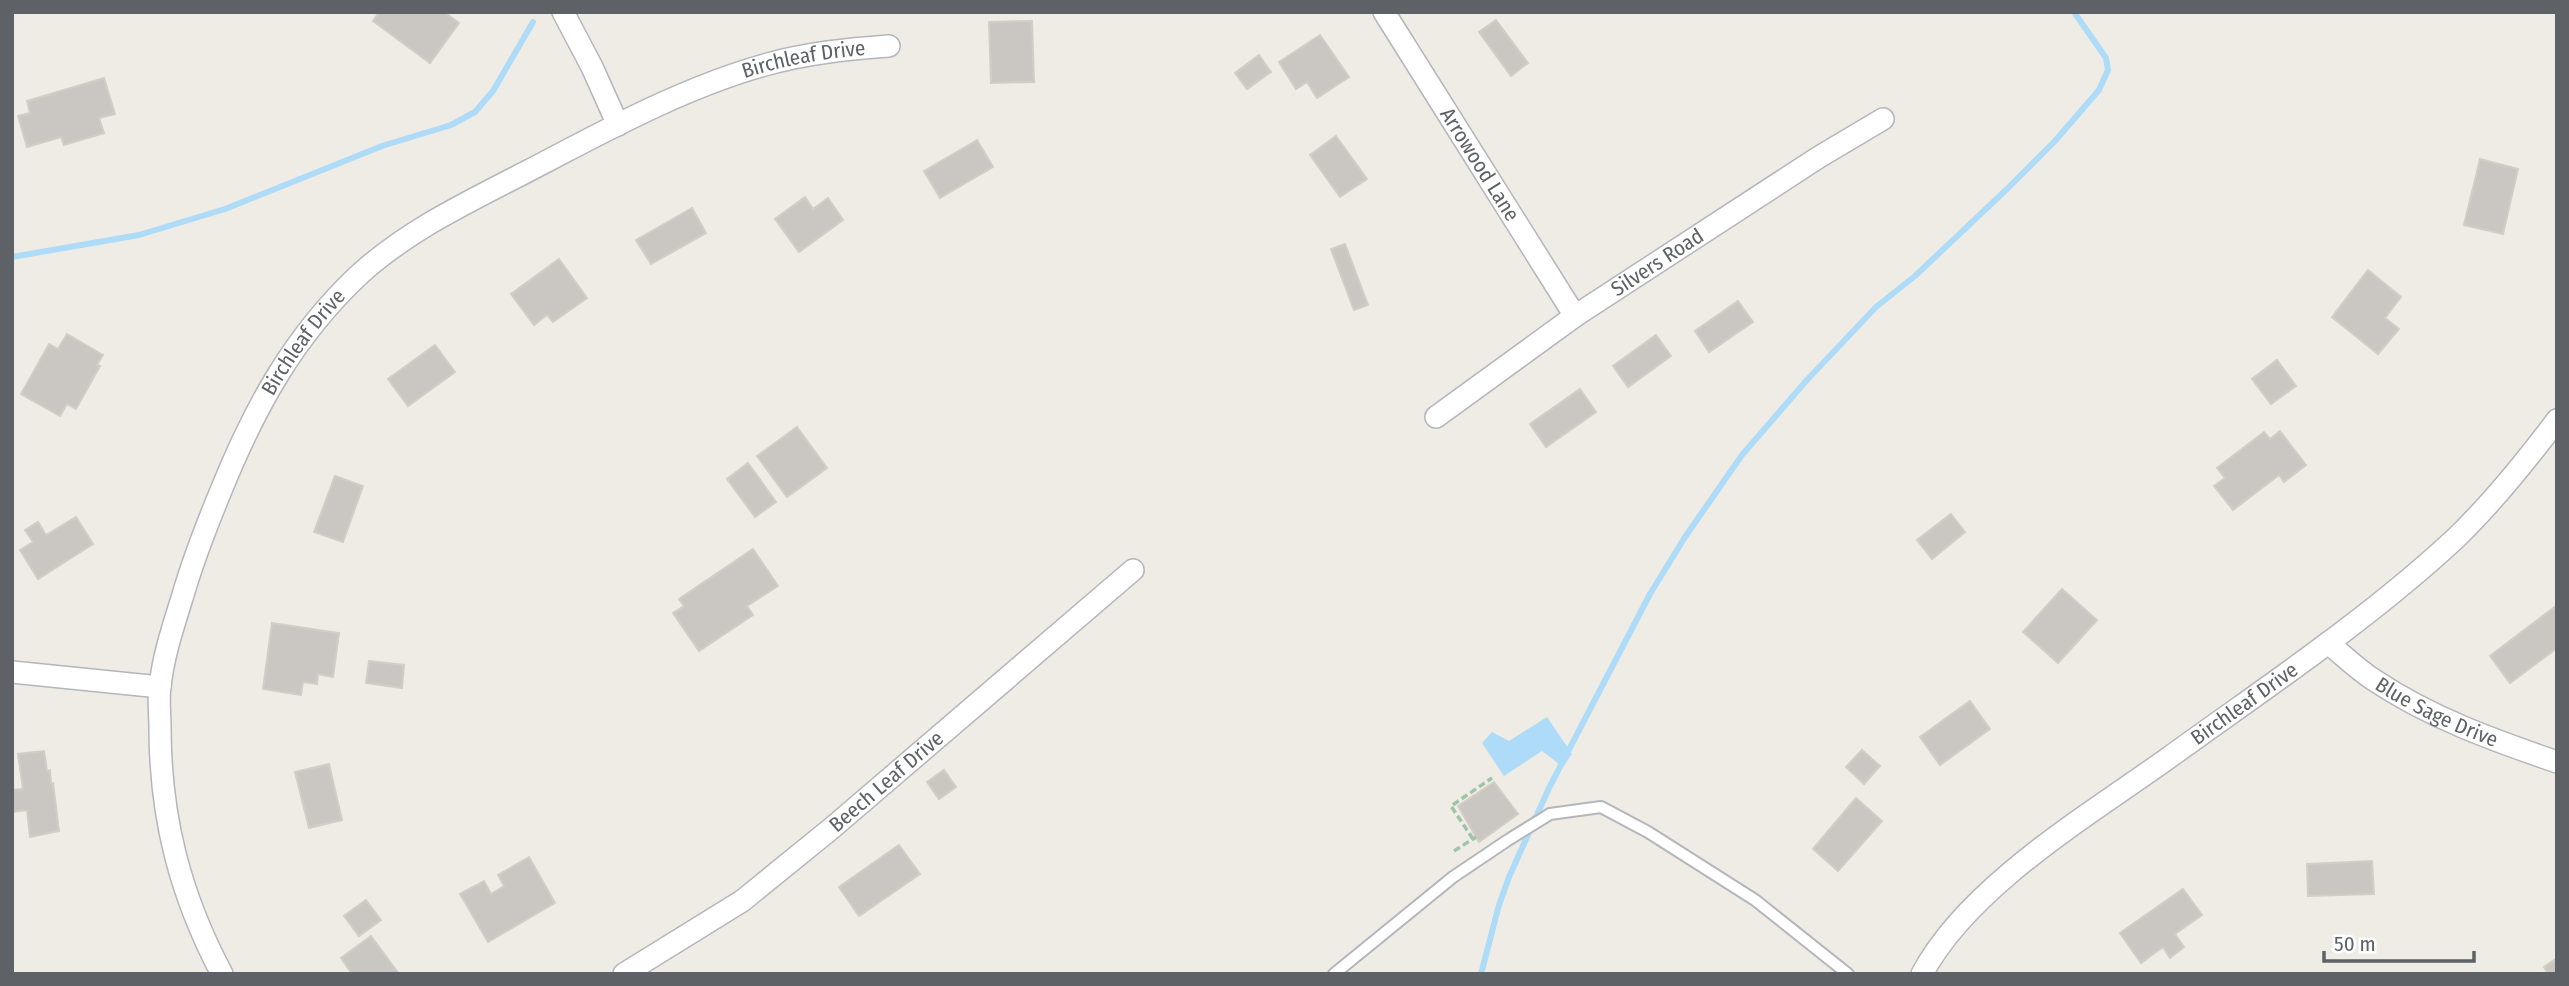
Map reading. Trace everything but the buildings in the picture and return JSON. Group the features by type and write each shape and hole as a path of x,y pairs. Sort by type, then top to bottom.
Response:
{"street":[{"path":"563,12 618,125"},
{"name":"Arrowood Lane","path":"1384,12 1575,316"},
{"name":"Birchleaf Drive","path":"222,974 186,896 168,832 160,754 160,687 194,557 227,476 264,395 304,336 361,273 401,242 457,208 618,125 698,88 769,64 838,50 889,46"},
{"name":"Silvers Road","path":"1436,417 1575,316 1819,157 1883,119"},
{"name":"Birchleaf Drive","path":"1922,974 1951,931 1987,892 2085,817 2328,643 2456,537 2511,480 2557,420"},
{"name":"Beech Leaf Drive","path":"624,974 752,893 832,828 1133,570"},
{"name":"Blue Sage Drive","path":"2328,643 2373,680 2429,713 2557,762"},
{"path":"12,672 160,687"}],"lane":[{"path":"1334,974 1453,877 1507,840 1550,814 1601,807 1648,832 1755,900 1848,974"}],"path":[{"path":"1454,851 1474,838 1451,806 1492,778"}],"water":[{"path":"1547,717 1572,754 1563,767 1542,751 1504,776 1482,743 1492,732 1509,741"}],"waterway":[{"path":"1481,974 1509,877 1549,788 1650,594 1685,537 1742,455 1806,381 1876,307 1915,276 2007,189 2055,141 2099,90 2108,70 2106,58 2074,12"},
{"path":"12,257 139,235 225,209 382,146 451,125 475,112 493,91 533,22"}]}
